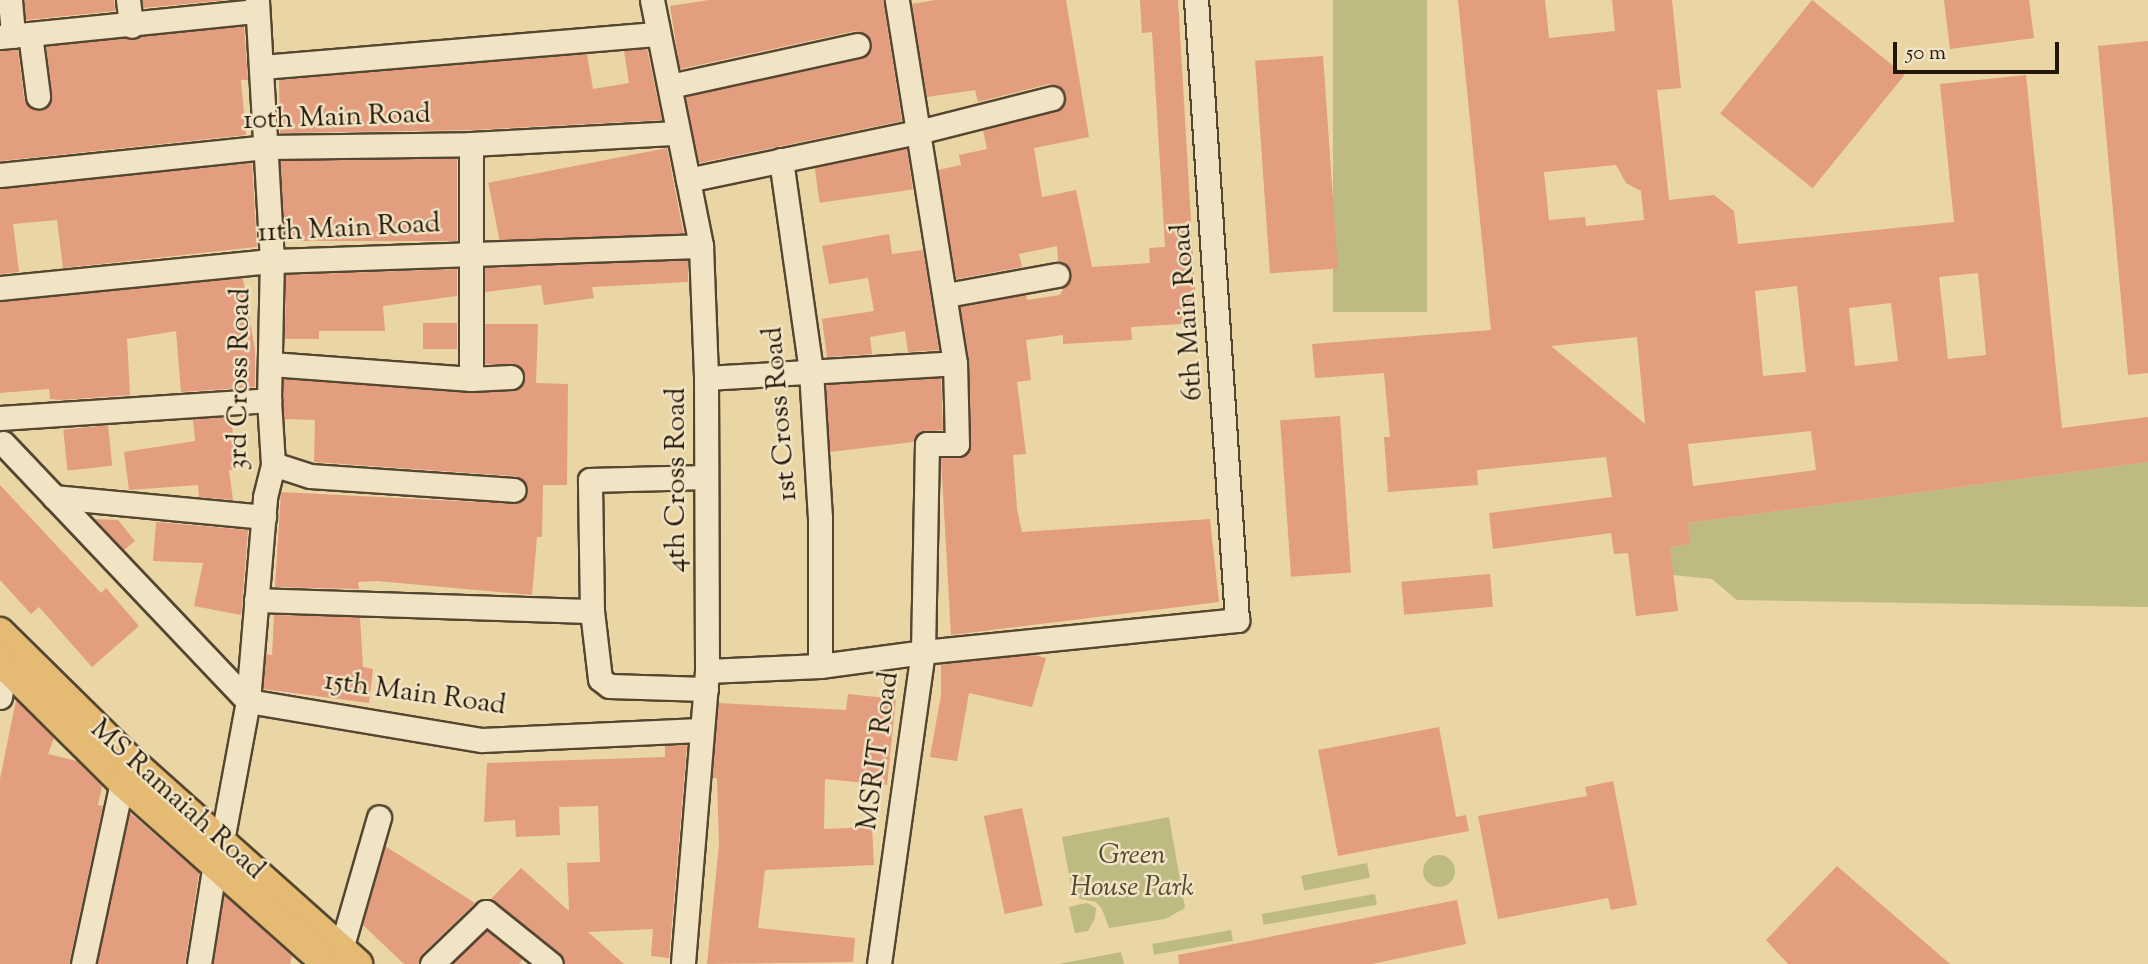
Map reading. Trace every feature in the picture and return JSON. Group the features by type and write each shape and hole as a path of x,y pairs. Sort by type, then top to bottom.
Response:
{"main road":[{"name":"MS Ramaiah Road","path":"0,632 130,760 218,852"},
{"name":"MS Ramaiah Road","path":"3,664 122,782 218,852 342,959"}],"street":[{"path":"10,0 14,36 38,96"},
{"path":"128,0 131,26"},
{"name":"4th Cross Road","path":"652,0 656,34 670,86 701,246 706,378 706,680 682,964"},
{"path":"706,477 590,480 592,611 600,678 609,686 706,680 923,652 927,444 957,443 955,363 947,295 897,0"},
{"name":"6th Main Road","path":"1196,0 1237,620"},
{"path":"14,36 131,26 257,6"},
{"name":"3rd Cross Road","path":"200,964 218,852 248,701 264,517 273,464 269,400 272,261 268,147 257,6"},
{"path":"262,67 656,34"},
{"path":"670,86 858,45"},
{"path":"688,180 918,132 1052,98"},
{"name":"10th Main Road","path":"0,175 268,147 471,144 677,133"},
{"path":"471,144 471,379"},
{"name":"1st Cross Road","path":"781,160 811,370 820,517 820,666"},
{"name":"11th Main Road","path":"0,288 272,261 701,246"},
{"path":"947,295 1057,275"},
{"path":"706,378 955,363"},
{"path":"271,364 471,379 510,377"},
{"path":"0,418 269,400"},
{"path":"27,416 2,444 248,701"},
{"path":"273,464 310,476 514,490"},
{"path":"54,498 264,517"},
{"path":"256,600 592,611"},
{"name":"MSRIT Road","path":"879,964 923,652 1237,620"},
{"path":"0,698 3,664"},
{"name":"15th Main Road","path":"248,701 482,740 700,730"},
{"path":"83,964 122,782"},
{"path":"342,959 379,817"},
{"path":"432,964 486,912 551,964"}],"green space":[{"path":"1333,0 1427,0 1427,312 1333,312"},
{"path":"2148,462 2148,607 1737,600 1712,579 1673,575 1670,547 1690,544 1688,523"},
{"name":"Green House Park","path":"1169,817 1185,908 1165,919 1109,928 1102,909 1096,902 1080,899 1071,885 1062,837"},
{"path":"1439,855 1450,860 1455,871 1450,882 1439,887 1428,882 1423,871 1428,860"},
{"path":"1367,863 1370,878 1304,891 1301,876"},
{"path":"1375,894 1377,905 1264,925 1262,914"},
{"path":"1087,903 1096,908 1095,918 1088,931 1075,933 1069,907"},
{"path":"1231,930 1233,941 1154,955 1152,944"},
{"path":"1121,952 1124,964 1059,964"}],"building":[{"path":"24,0 114,0 115,11 26,20"},
{"path":"142,0 227,0 143,8"},
{"path":"709,0 883,0 902,121 699,163 686,97 861,59 871,49 868,35 855,31 680,69 670,6"},
{"path":"935,0 1066,0 1089,137 1034,148 1042,197 1076,190 1092,267 1150,263 1149,248 1165,247 1152,32 1142,33 1140,0 1178,0 1197,323 1131,327 1132,340 1063,344 1063,335 1026,340 1031,380 1017,382 1026,454 1013,455 1017,509 1022,532 1210,519 1219,602 951,635 941,458 963,456 971,444 969,362 960,307 1026,295 1027,300 1060,295 1071,273 1058,261 1057,246 1019,254 1022,267 956,279 938,170 961,165 959,155 987,149 983,130 1056,111 1066,95 1061,88 1049,84 978,102 975,90 927,97 912,4"},
{"path":"1458,0 1545,0 1549,38 1615,31 1612,0 1672,0 1681,88 1657,90 1669,200 1714,195 1734,211 1738,244 1954,222 1940,84 2026,75 2062,428 2148,417 2148,462 1688,523 1690,544 1670,547 1678,611 1636,616 1628,553 1614,554 1611,533 1493,549 1489,513 1612,497 1606,457 1477,470 1478,485 1388,492 1384,437 1390,437 1384,373 1315,378 1312,344 1491,330","holes":["1616,165 1626,183 1641,191 1644,220 1586,226 1585,217 1549,220 1544,172","1978,273 1986,355 1948,359 1939,277","1797,286 1806,372 1763,376 1755,291","1891,303 1898,361 1855,366 1849,308","1637,337 1645,424 1551,346","1811,431 1816,470 1693,486 1688,444"]},
{"path":"1812,0 1904,75 1813,188 1720,113"},
{"path":"1944,0 2029,0 2034,38 1950,49"},
{"path":"244,26 248,80 241,80 246,135 0,161 0,51 18,49 24,98 39,110 47,107 52,95 46,46"},
{"path":"2148,41 2148,373 2128,375 2098,46"},
{"path":"647,49 662,120 471,130 280,133 279,80 587,54 593,89 629,83 624,51"},
{"path":"1323,56 1338,268 1270,273 1255,61"},
{"path":"667,148 684,233 505,268 488,183"},
{"path":"907,149 913,190 820,203 814,162"},
{"path":"280,158 457,158 457,241 280,241"},
{"path":"252,163 257,247 63,268 57,220 13,224 19,272 0,274 0,189"},
{"path":"889,234 892,254 923,250 939,350 908,352 905,331 870,337 872,354 827,357 822,319 874,311 868,278 829,284 822,246"},
{"path":"688,260 688,282 592,287 594,298 544,305 541,285 485,292 485,268"},
{"path":"457,269 457,296 383,306 385,331 319,331 319,339 285,339 286,275"},
{"path":"243,278 255,350 255,387 181,392 176,331 127,339 130,395 61,400 50,399 49,389 0,393 0,302"},
{"path":"423,323 457,323 457,349 423,349"},
{"path":"485,324 538,324 536,383 568,384 567,485 543,485 542,537 537,537 532,595 377,581 358,582 359,589 275,587 281,492 513,504 525,498 527,484 515,476 314,462 315,420 284,419 283,379 470,393 518,389 525,377 518,365 485,364"},
{"path":"941,378 943,430 921,432 913,442 830,452 826,385"},
{"path":"1340,416 1351,573 1291,577 1280,420"},
{"path":"231,417 237,469 229,470 233,500 199,497 198,485 129,490 124,452 195,441 193,419"},
{"path":"108,425 112,466 68,470 63,430"},
{"path":"0,485 101,593 106,588 139,626 92,667 39,607 31,614 0,580"},
{"path":"95,519 118,520 135,541 124,550"},
{"path":"156,522 248,530 241,615 194,606 203,563 153,561"},
{"path":"1490,574 1493,607 1404,615 1401,582"},
{"path":"274,615 360,617 363,667 373,669 369,703 263,689 266,654 272,655"},
{"path":"1034,655 1046,658 1032,707 969,693 957,761 930,757 941,695 941,664"},
{"path":"848,694 896,699 887,785 825,779 824,829 872,827 874,865 765,870 758,928 855,938 853,962 707,964 719,845 717,778 712,778 718,703 846,710"},
{"path":"16,700 54,738 48,754 77,761 102,786 98,805 103,806 69,964 0,964 0,779"},
{"path":"1439,727 1456,817 1466,815 1469,831 1338,856 1318,750"},
{"path":"687,745 669,958 651,956 653,929 588,932 624,964 565,964 560,953 491,899 521,868 569,911 567,863 600,862 598,806 559,807 560,835 516,837 515,820 484,822 487,763 665,757 665,746"},
{"path":"1613,781 1637,905 1611,910 1608,898 1498,919 1478,816 1587,796 1585,787"},
{"path":"1022,808 1043,906 1005,914 984,816"},
{"path":"130,813 199,873 185,964 97,964"},
{"path":"385,846 475,903 422,954 418,964 404,964 363,925"},
{"path":"1837,866 1950,964 1788,964 1766,940"},
{"path":"224,895 292,956 290,964 213,964"},
{"path":"1457,900 1466,944 1372,964 1179,964 1178,955"},
{"path":"487,931 523,959 519,964 452,964"}]}
